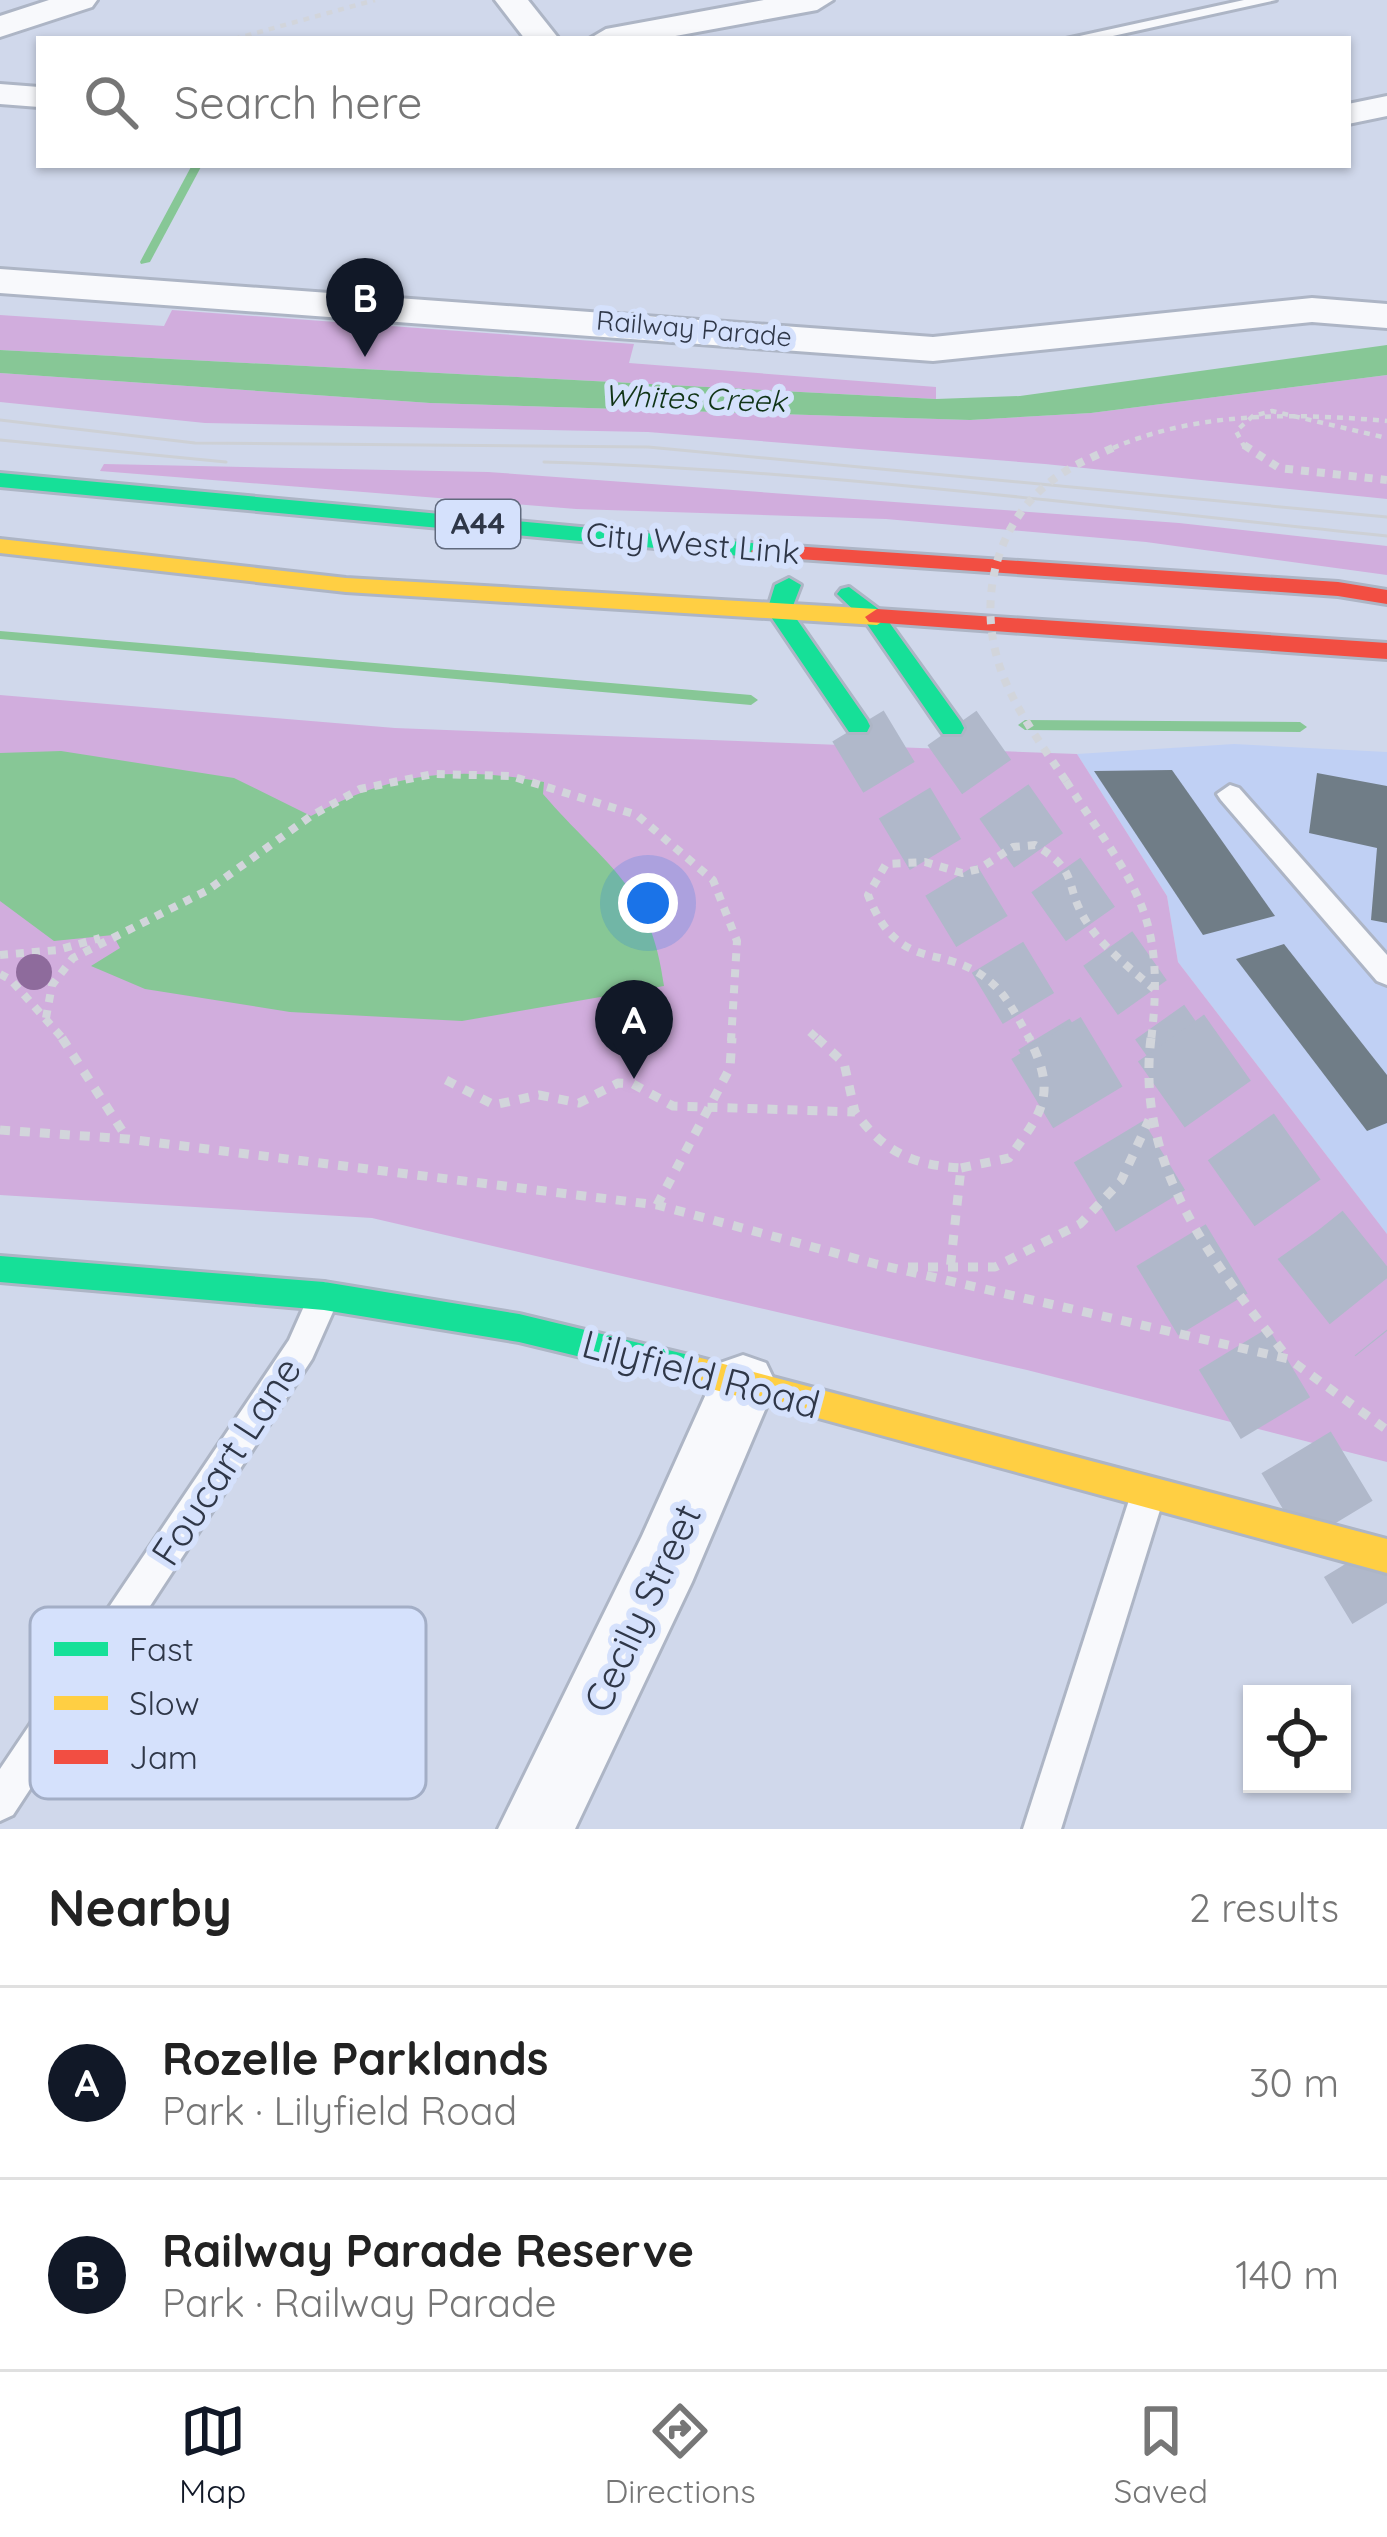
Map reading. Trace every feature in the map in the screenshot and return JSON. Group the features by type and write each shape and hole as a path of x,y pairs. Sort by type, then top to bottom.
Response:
{"main road":[{"name":"City West Link","path":"0,480 761,551 1315,587 1387,597"},
{"name":"City West Link","path":"0,547 224,573 1387,651"},
{"path":"761,551 815,572 873,616 952,728 948,693 956,678"},
{"path":"858,726 779,611 783,590 815,572 859,557"},
{"path":"985,657 1052,627"},
{"name":"Lilyfield Road","path":"0,1269 324,1297 519,1328 1387,1556"}],"street":[{"path":"0,27 81,0"},
{"path":"512,0 540,36"},
{"path":"622,36 818,0"},
{"path":"0,94 36,97"},
{"path":"1351,113 1387,106"},
{"name":"Railway Parade","path":"0,281 934,349 1312,310 1387,316"},
{"name":"Cecily Street","path":"536,1829 667,1558 743,1384"}],"lane":[{"path":"1089,36 1268,0"},
{"path":"1229,794 1387,974"},
{"name":"Foucart Lane","path":"130,1607 301,1349 324,1297"},
{"path":"1042,1829 1148,1493"},
{"name":"Foucart Lane","path":"0,1802 30,1757"}],"path":[{"path":"245,36 375,0"},
{"path":"1387,438 1271,411 1253,416 1235,431 1249,452 1277,467 1387,480"},
{"path":"1387,422 1300,413 1194,422 1121,442 1049,484 1004,536 991,571 993,645 1011,692 1125,874 1156,940 1150,1118 1172,1180 1214,1264 1289,1359 1387,1430"},
{"path":"46,1018 47,996 55,976 73,958 208,890 296,826 359,789 433,774 511,776 544,782 637,815 712,880 737,941 730,1067 657,1205"},
{"path":"811,1032 844,1063 846,1088 877,1144 899,1159 962,1168 1009,1158 1044,1109 1040,1061 995,984 954,964 912,954 878,927 868,895 886,863 926,862 959,874 988,865 1003,850 1020,844 1048,849 1071,873 1071,899 1091,928 1154,989"},
{"path":"0,955 58,950 113,934"},
{"path":"0,974 11,980 78,1056 127,1139"},
{"path":"446,1080 494,1105 539,1096 579,1103 618,1083 634,1084 673,1106 856,1112"},
{"path":"876,1264 950,1270 994,1267 1080,1224 1121,1181 1150,1118"},
{"path":"0,1130 127,1139 657,1205 876,1264 1289,1359"},
{"path":"950,1270 962,1168"}],"shaded area":[{"path":"172,310 634,344 629,363 936,387 936,399 0,350 0,315 164,326"},
{"path":"0,373 430,403 970,420 1091,413 1387,375 1387,499 1045,464 648,432 205,423 0,402"},
{"path":"104,464 488,472 1179,523 1387,546 1387,575 1146,542 886,519 576,509 100,471"},
{"path":"0,695 395,728 1077,754 1167,896 1178,962 1387,1234 1387,1462 1027,1370 372,1218 0,1195"},
{"path":"1234,744 1387,752 1387,1234 1178,962 1167,896 1077,754"}],"water":[{"name":"Whites Creek","path":"1387,345 1387,375 1091,413 970,420 430,403 0,373 0,350 936,399 1020,396"},
{"path":"61,751 234,778 311,816 368,790 424,776 481,774 544,782 543,794 636,900 658,952 664,986 462,1021 290,1012 145,989 91,966 120,948 113,935 54,941 0,901 0,753"}],"building":[{"path":"1172,770 1275,916 1203,935 1094,771"},
{"path":"1317,773 1387,786 1387,923 1371,920 1377,848 1309,833"},
{"path":"1284,944 1387,1075 1387,1123 1367,1131 1236,959"}],"waterway":[{"path":"145,262 195,168"},
{"path":"0,635 751,700"},
{"path":"1025,725 1300,727"}],"tunnel":[{"path":"858,726 1048,1041"},
{"path":"952,728 1173,1041"},
{"path":"1046,1038 1387,1603"},
{"path":"1171,1038 1311,1236 1387,1331"}],"tram line":[{"path":"0,420 195,443 648,447 1387,517"},
{"path":"0,440 226,462"},
{"path":"544,462 861,482 1387,536"}],"traffic: fast":[{"path":"0,480 762,551"},
{"path":"789,585 783,590 779,611 858,726"},
{"path":"849,594 873,616 952,728"},
{"path":"0,1269 324,1296 519,1328 697,1371"}],"traffic: slow":[{"path":"0,546 346,585 877,617"},
{"path":"697,1371 1387,1556"}],"traffic: jam":[{"path":"762,551 1338,589 1387,597"},
{"path":"877,617 1387,651"}],"place":[{"name":"Railway Parade Reserve","path":"365,357"},
{"name":"Rozelle Parklands","path":"634,1079"}]}
